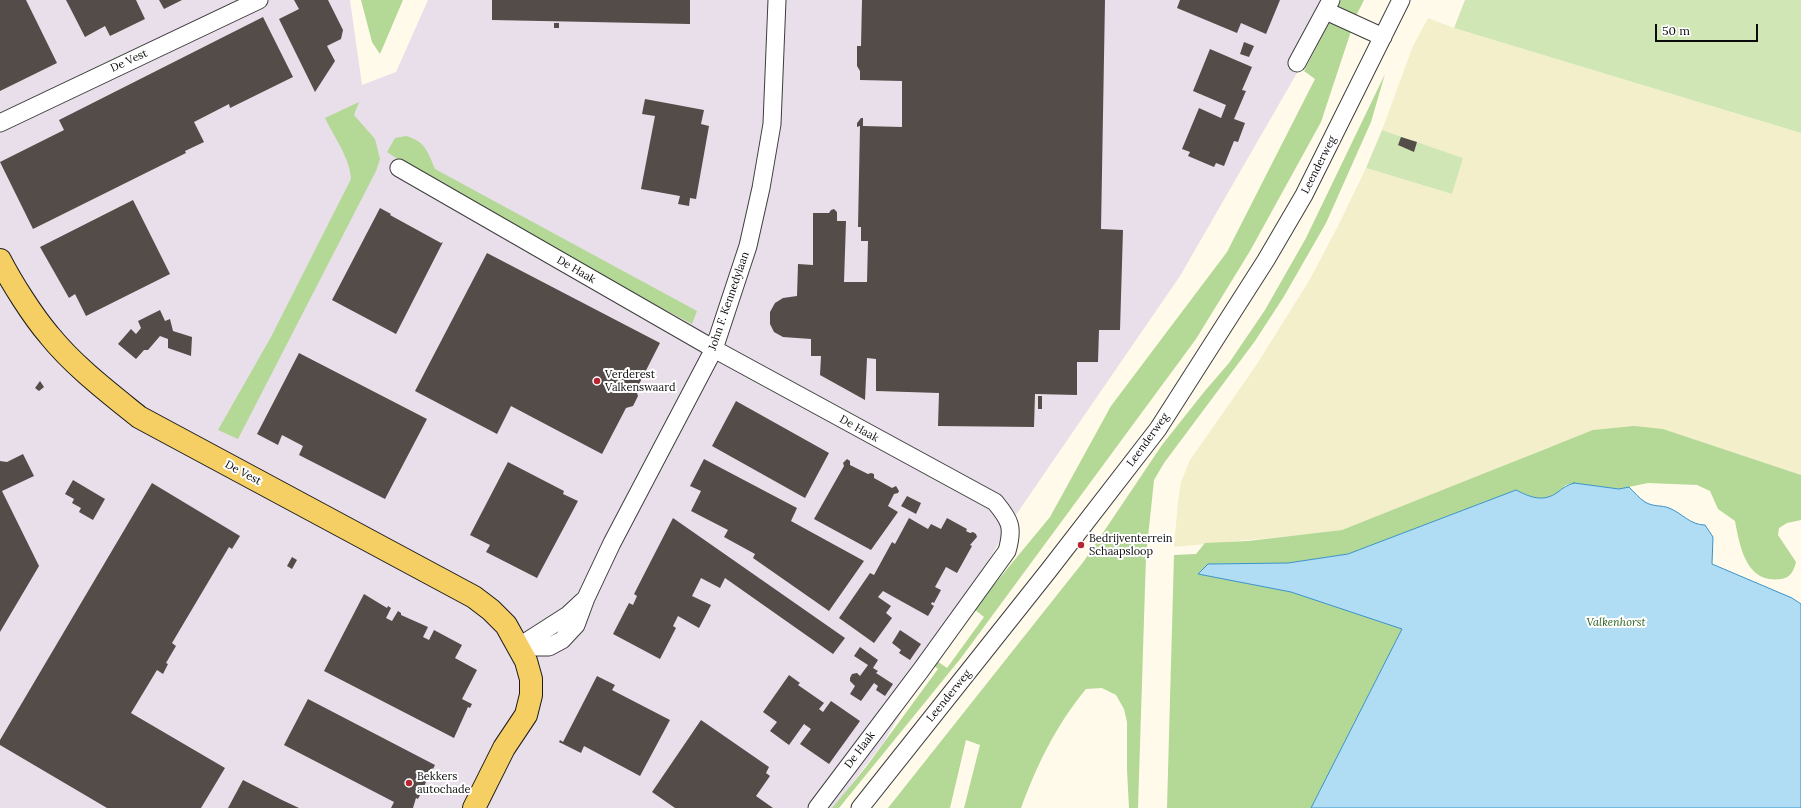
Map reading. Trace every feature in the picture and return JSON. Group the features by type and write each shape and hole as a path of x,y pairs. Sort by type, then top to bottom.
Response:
{"main road":[{"name":"De Vest","path":"0,260 7,275 49,335 95,382 139,417 483,603 506,625 518,647"},
{"path":"474,808 504,748 526,715 531,695 530,670 518,647"}],"street":[{"name":"De Vest","path":"0,122 259,0"},
{"name":"John F. Kennedylaan","path":"518,647 568,615 586,598 643,483 714,349 748,246 761,188 772,124 777,0"},
{"name":"Leenderweg","path":"860,808 1050,570 1158,428 1266,260 1304,195 1401,0"},
{"path":"1297,63 1328,5 1383,37"},
{"name":"De Haak","path":"399,168 714,349 995,502 1008,518 1010,540 1007,551 921,670 817,808"}],"shaded area":[{"path":"0,0 350,0 362,85 396,72 428,0 1339,0 1180,276 1009,525 884,742 833,808 0,808"},
{"path":"1428,18 1454,28 1801,133 1801,475 1663,429 1549,447 1342,530 1174,547 1181,482 1190,460 1255,367 1309,281 1366,168 1452,194 1462,158 1382,130 1413,46"}],"green space":[{"path":"361,0 403,0 380,54 372,42"},
{"path":"1341,0 1364,0 1356,16 1321,122 1250,251 1196,339 961,658 839,808 832,808 866,767 938,669 933,665 937,661 947,668 984,617 974,609 1050,517 1111,406 1227,252 1315,79 1304,71"},
{"path":"1465,0 1801,0 1801,133 1454,28"},
{"path":"1385,74 1371,122 1326,223 1283,298 1255,341 1164,463 1154,480 1146,556 1138,808 1129,808 1127,722 1124,709 1116,695 1102,688 1086,689 1065,717 1048,746 1021,808 964,808 980,745 966,740 950,808 888,808 1084,561 1162,445 1229,363 1265,310 1306,238"},
{"path":"359,102 354,115 375,139 380,159 376,171 238,439 218,430 271,337 351,179 345,155 325,118"},
{"path":"1382,130 1463,158 1452,194 1366,168"},
{"path":"406,136 422,144 428,152 435,169 697,311 692,324 427,178 387,152 395,138"},
{"path":"1634,426 1663,429 1801,475 1801,520 1787,523 1779,528 1778,535 1796,562 1793,571 1789,576 1781,579 1769,579 1760,576 1752,570 1739,542 1735,521 1718,509 1710,491 1697,485 1648,483 1619,489 1574,483 1566,485 1556,494 1544,499 1534,498 1516,490 1348,554 1288,563 1208,564 1199,574 1291,592 1402,629 1311,808 1167,808 1174,555 1196,554 1205,543 1248,541 1342,530 1593,430"}],"water":[{"path":"1574,483 1619,489 1629,487 1648,504 1669,508 1690,521 1705,525 1713,537 1712,564 1792,598 1801,604 1801,808 1311,808 1402,629 1291,592 1198,574 1208,564 1288,563 1348,554 1516,490 1531,497 1542,498 1552,495"}],"building":[{"path":"0,0 26,0 57,63 0,91"},
{"path":"66,0 136,0 145,19 110,36 105,26 85,37"},
{"path":"159,0 182,0 164,9"},
{"path":"294,0 328,0 343,30 341,39 327,46 335,61 315,92 279,19 299,9"},
{"path":"492,0 690,0 690,24 492,20"},
{"path":"862,0 1105,0 1101,229 1123,230 1120,330 1099,330 1098,362 1077,362 1077,395 1035,394 1034,427 938,426 939,393 876,391 876,359 867,358 865,400 820,375 821,356 811,356 811,339 783,337 774,332 770,324 770,312 775,303 783,298 797,296 798,264 813,265 813,213 829,213 834,209 837,212 837,221 846,221 844,282 867,282 868,241 861,241 861,227 858,227 860,126 857,127 857,123 861,118 863,118 863,126 902,127 902,81 860,80 860,71 857,66 857,46 861,46"},
{"path":"1180,0 1280,0 1266,34 1241,23 1237,33 1177,8"},
{"path":"263,17 293,77 230,108 229,104 194,122 204,142 185,151 186,153 33,229 0,162 64,130 59,120"},
{"path":"554,23 559,23 559,28 554,28"},
{"path":"1244,42 1254,46 1249,57 1240,54"},
{"path":"1210,49 1252,67 1242,90 1246,91 1234,119 1245,123 1238,142 1234,141 1224,166 1216,163 1214,167 1188,156 1190,152 1182,149 1199,108 1221,118 1226,105 1193,91"},
{"path":"645,99 704,110 701,124 709,126 696,199 690,198 689,206 678,204 680,196 641,189 655,116 642,114"},
{"path":"1401,137 1417,142 1414,152 1398,145"},
{"path":"133,200 170,274 86,316 75,294 69,298 40,247"},
{"path":"380,208 441,243 443,242 396,334 332,300"},
{"path":"487,253 660,343 636,390 638,396 633,406 626,408 602,454 511,406 497,434 415,391"},
{"path":"160,310 165,321 170,319 173,331 192,337 191,356 168,348 168,339 160,336 148,350 144,350 136,359 118,344 131,329 136,334 141,328 138,321"},
{"path":"299,353 427,419 385,499 299,455 303,446 282,435 278,445 257,434"},
{"path":"40,381 44,387 39,391 35,388"},
{"path":"1038,396 1042,396 1042,409 1038,409"},
{"path":"736,401 829,453 805,498 712,446"},
{"path":"23,454 34,476 2,491 39,566 0,632 0,461 7,462"},
{"path":"704,459 797,508 791,521 864,561 829,611 753,558 755,554 724,537 728,530 691,511 701,491 690,486"},
{"path":"847,459 850,461 850,465 868,474 874,474 874,478 892,488 896,486 899,491 898,493 894,494 888,506 898,512 871,550 814,519 844,466 843,463"},
{"path":"508,462 564,491 563,494 578,501 537,578 486,552 490,545 470,535"},
{"path":"73,480 105,499 93,520 79,512 81,508 72,503 74,499 65,494"},
{"path":"152,483 240,536 232,549 229,547 172,643 176,646 166,663 168,664 163,674 157,670 131,713 225,768 201,808 107,808 0,745 0,740"},
{"path":"907,496 921,503 916,514 901,506"},
{"path":"673,518 845,638 833,654 725,578 720,588 701,578 692,596 711,605 699,628 678,616 673,626 676,628 660,659 613,634 629,603 633,605 637,596 634,594"},
{"path":"909,518 928,529 931,524 941,529 947,518 967,529 966,531 970,533 973,532 977,537 970,545 972,546 957,573 946,567 935,587 941,590 934,603 932,602 931,604 934,606 928,616 883,591 878,597 891,606 886,613 892,618 874,643 839,618 870,573 874,575 892,542 895,544"},
{"path":"292,557 297,560 292,569 287,566"},
{"path":"364,594 387,608 388,606 391,608 386,618 392,621 398,611 401,615 428,627 423,637 429,640 434,630 462,645 455,658 477,670 462,699 472,704 470,708 468,707 454,738 324,671"},
{"path":"900,630 921,644 910,660 899,653 901,650 892,643"},
{"path":"860,647 878,660 873,668 878,671 876,673 893,684 885,696 876,690 878,686 874,683 861,701 850,694 855,686 850,681 852,674 857,673 860,676 868,665 854,656"},
{"path":"789,675 800,683 798,685 824,703 819,709 823,712 831,701 860,721 829,764 800,744 811,729 804,724 789,745 770,731 777,722 763,712"},
{"path":"597,676 615,685 612,690 670,720 640,776 584,746 581,753 559,742 560,740 563,742"},
{"path":"308,699 435,765 433,769 432,768 423,789 421,788 418,794 420,795 418,799 416,798 413,808 391,808 394,802 284,745"},
{"path":"701,720 769,767 766,773 770,776 756,796 773,808 675,808 652,792"},
{"path":"243,780 282,800 299,808 228,808"}],"place":[{"name":"Verderest Valkenswaard","path":"597,381"},
{"name":"Bedrijventerrein Schaapsloop","path":"1081,545"},
{"name":"Bekkers autochade","path":"409,783"}],"park label":[{"name":"Valkenhorst","path":"1616,623"}]}
